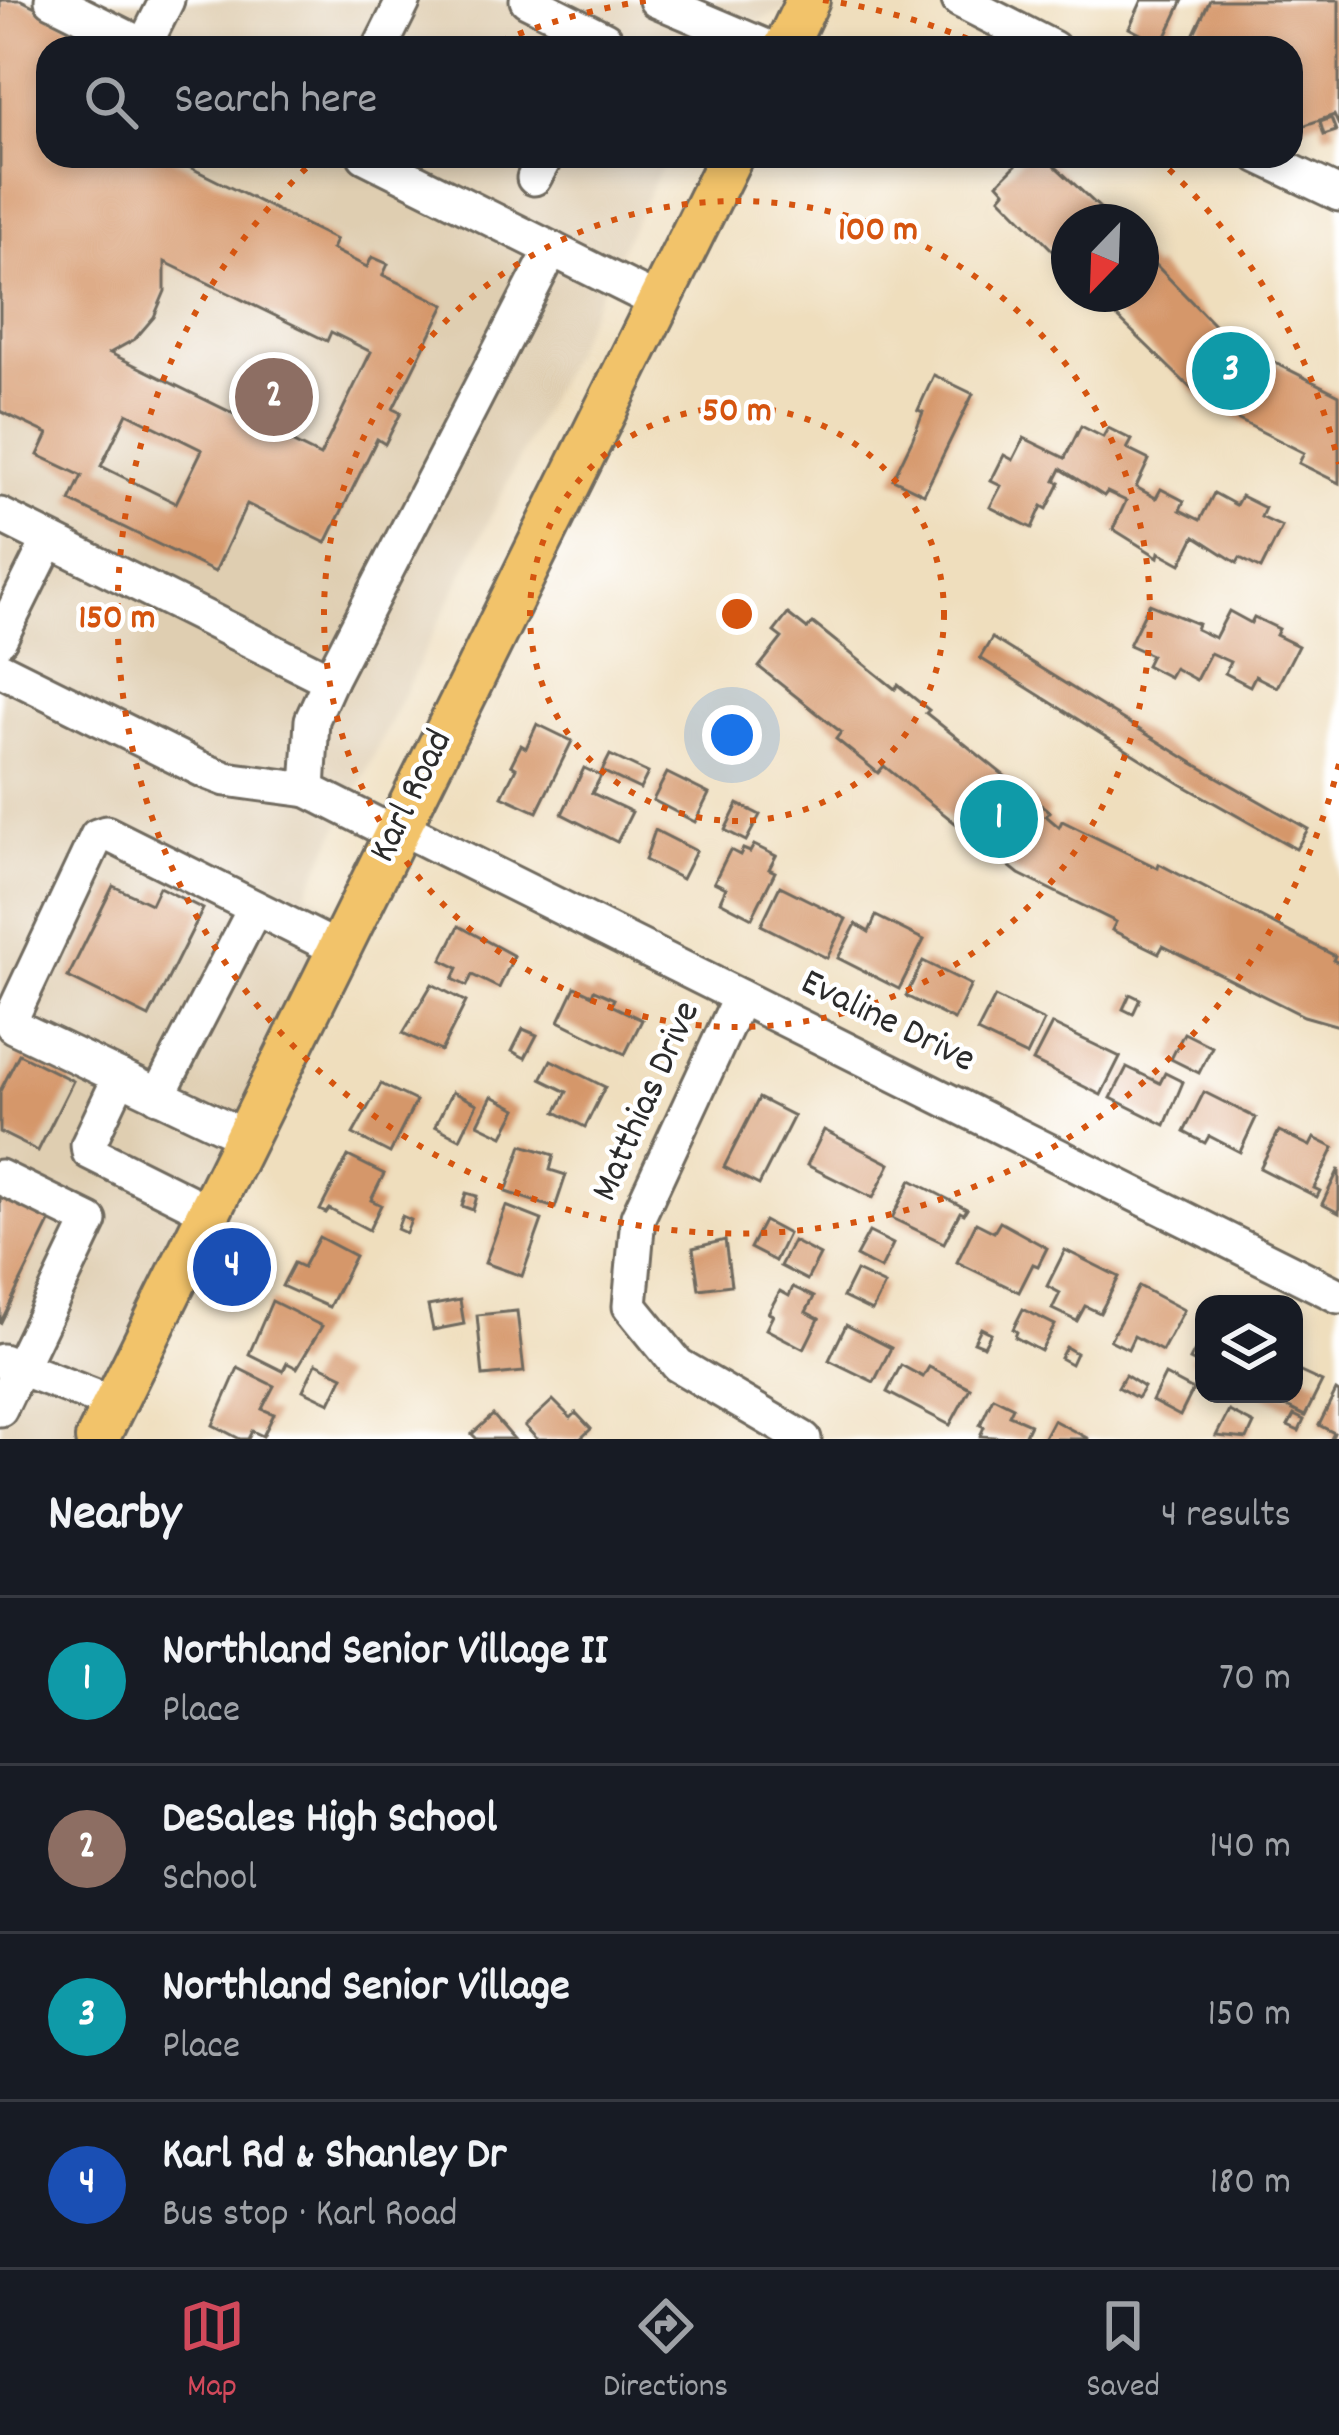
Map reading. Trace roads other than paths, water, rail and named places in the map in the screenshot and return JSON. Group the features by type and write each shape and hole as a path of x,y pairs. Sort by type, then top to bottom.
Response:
{"main road":[{"path":"790,36 808,0"},
{"name":"Karl Road","path":"105,1421 725,168"}],"street":[{"path":"52,0 124,36"},
{"path":"151,36 167,0"},
{"path":"386,36 404,0"},
{"path":"527,0 599,36"},
{"path":"656,0 742,36"},
{"path":"959,0 1030,36"},
{"path":"389,168 658,302"},
{"path":"1284,168 1339,194"},
{"path":"308,790 312,721 330,680 552,249"},
{"path":"0,515 330,680"},
{"path":"0,639 49,540"},
{"name":"Evaline Drive","path":"0,669 205,771 226,779 308,790 396,830 1339,1296"},
{"path":"246,1137 14,1027 9,1016 97,836 106,833 338,949"},
{"path":"158,1096 255,908"},
{"name":"Matthias Drive","path":"740,997 638,1217 630,1306 678,1365 804,1439"},
{"path":"120,1077 89,1152 209,1212"},
{"path":"0,1178 89,1221 10,1365 0,1409"},
{"path":"10,1365 105,1421"}],"place":[{"name":"Northland Senior Village","path":"1231,371"},
{"name":"DeSales High School","path":"274,397"},
{"name":"Northland Senior Village II","path":"999,819"},
{"name":"Karl Rd & Shanley Dr","path":"232,1267"}]}
